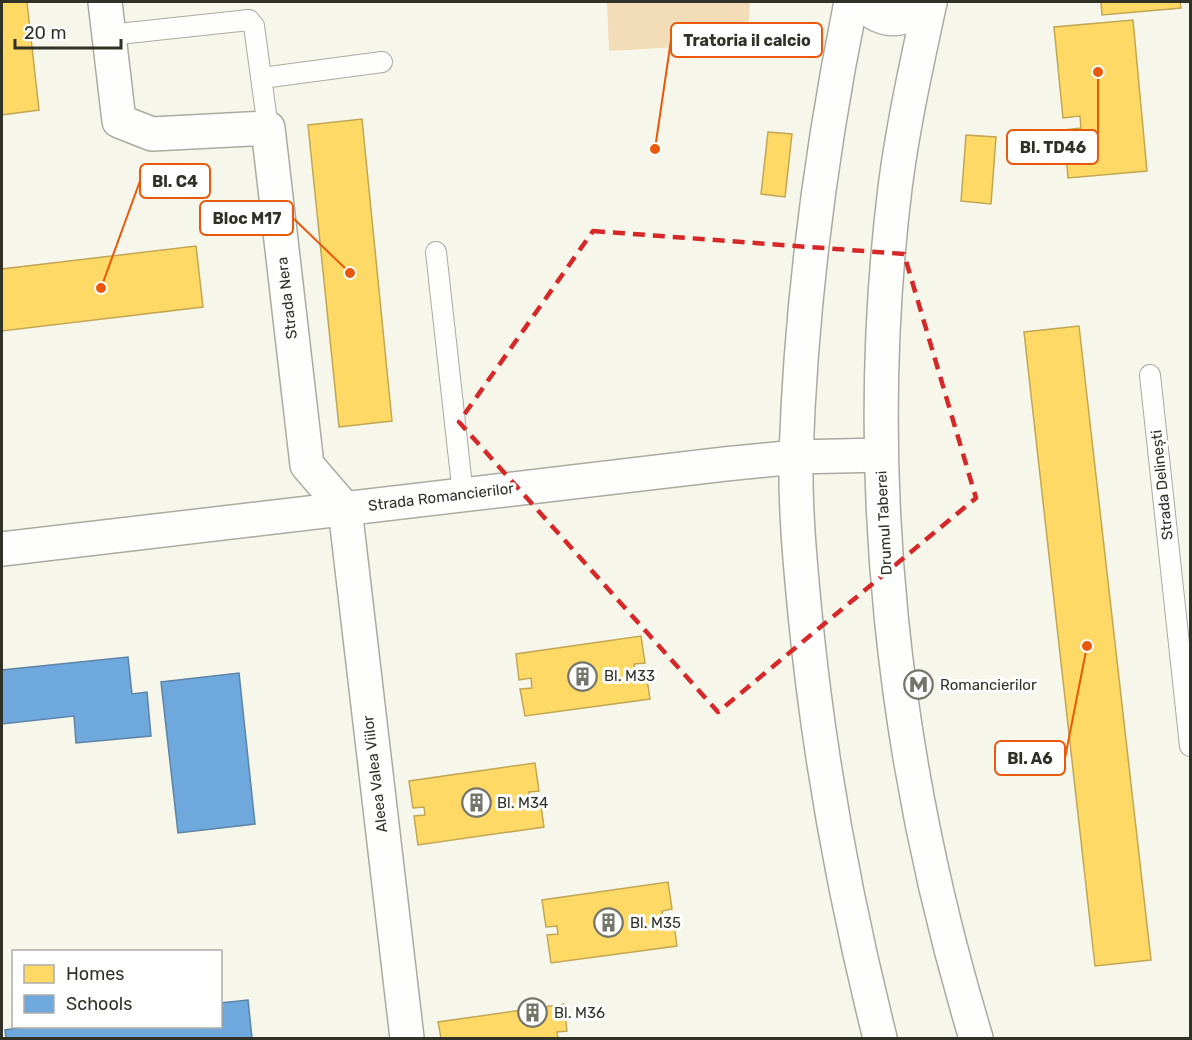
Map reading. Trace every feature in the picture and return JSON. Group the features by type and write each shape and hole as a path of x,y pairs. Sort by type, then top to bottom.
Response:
{"main road":[{"path":"105,2 119,121 152,134 268,128"},
{"path":"851,2 838,68 813,242 796,457 801,563 811,677 835,836 862,969 880,1038"},
{"path":"861,2 878,15 899,19 914,15 930,2"},
{"name":"Drumul Taberei","path":"930,2 911,90 895,190 883,347 881,455 884,559 895,656 911,759 940,904 958,981 976,1038"},
{"name":"Strada Nera","path":"268,128 307,465 345,509"},
{"name":"Strada Romancierilor","path":"2,549 796,457 881,455"},
{"name":"Aleea Valea Viilor","path":"345,509 407,1038"}],"lane":[{"path":"109,35 249,21 254,26 268,128"},
{"path":"262,78 382,62"},
{"path":"436,252 463,495"},
{"name":"Strada Delinești","path":"1150,375 1182,593 1191,746"}],"highlighted area":[{"path":"593,231 904,254 976,498 718,712 459,422"}],"shaded area":[{"path":"607,2 750,2 749,20 728,44 609,51"}],"building: Homes":[{"path":"2,2 27,2 39,110 2,115"},
{"path":"1101,2 1180,2 1181,8 1102,15"},
{"path":"1133,20 1147,171 1068,178 1064,130 1081,128 1080,116 1063,118 1054,27"},
{"path":"362,119 392,421 339,427 308,125"},
{"path":"768,132 792,134 785,197 761,194"},
{"path":"966,135 996,137 991,204 961,201"},
{"path":"196,246 203,307 2,331 2,269"},
{"path":"1079,326 1151,960 1095,966 1024,332"},
{"name":"Bl. M33","path":"641,636 645,663 634,664 636,673 646,672 650,699 525,716 520,689 532,688 531,678 519,680 516,654"},
{"name":"Bl. M34","path":"535,763 539,791 529,792 530,800 540,799 544,827 418,845 414,816 425,815 424,807 413,808 409,781"},
{"name":"Bl. M35","path":"668,882 672,909 662,911 663,920 673,918 677,946 551,963 547,935 558,934 557,926 546,927 542,900"},
{"name":"Bl. M36","path":"564,1004 567,1031 557,1032 558,1038 441,1038 438,1022"}],"building: Schools":[{"path":"128,657 132,694 147,692 151,736 76,743 74,716 2,724 2,670"},
{"path":"239,673 255,824 178,833 161,682"},
{"path":"248,1000 252,1038 6,1038 5,1030 18,1028 222,1028 222,1003"}],"place":[{"name":"Bl. TD46","path":"1098,72"},
{"name":"Tratoria il calcio","path":"655,149"},
{"name":"Bloc M17","path":"350,273"},
{"name":"Bl. C4","path":"101,288"},
{"name":"Bl. A6","path":"1087,646"},
{"name":"Bl. M33","path":"583,676"},
{"name":"Romancierilor","path":"919,685"},
{"name":"Bl. M34","path":"476,803"},
{"name":"Bl. M35","path":"609,923"},
{"name":"Bl. M36","path":"533,1013"}]}
